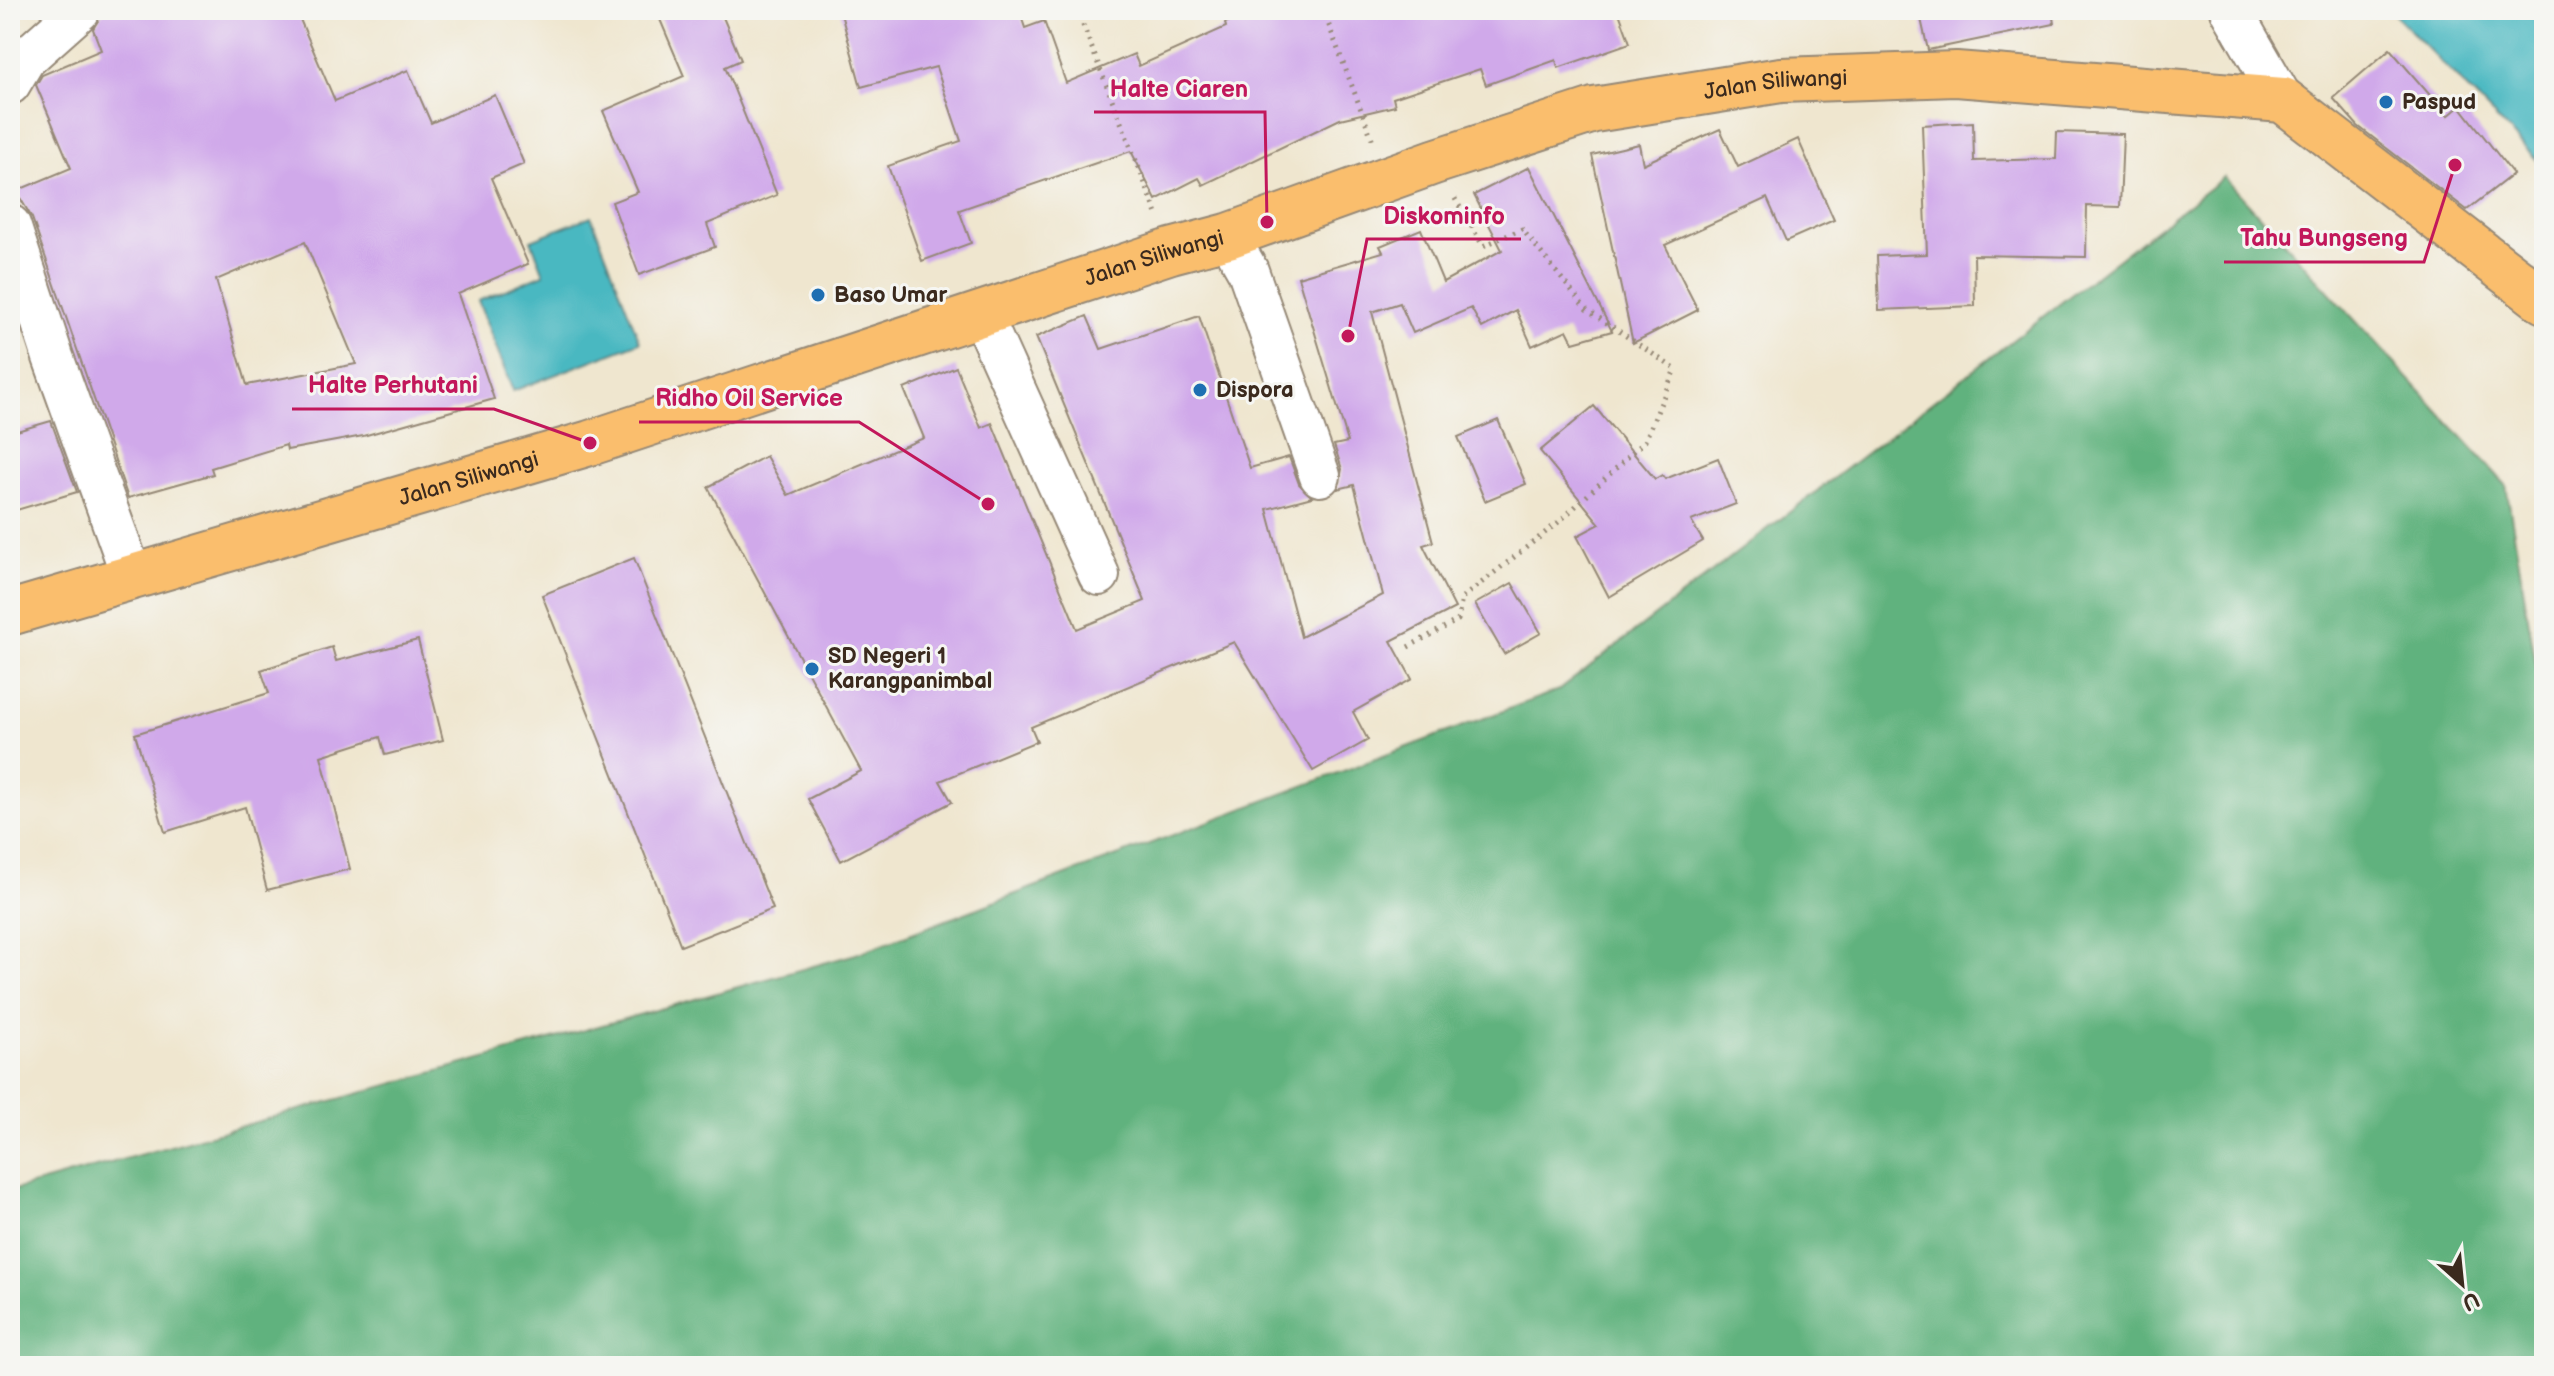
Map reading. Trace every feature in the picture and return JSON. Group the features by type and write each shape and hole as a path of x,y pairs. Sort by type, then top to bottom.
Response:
{"highway":[{"name":"Jalan Siliwangi","path":"10,613 131,574 590,443 982,316 1171,251 1228,236 1434,162 1594,110 1781,80 1956,74 2283,100"},
{"path":"2283,100 2544,301"}],"street":[{"path":"10,84 25,59 80,10"},
{"path":"2231,10 2283,100"},
{"path":"10,225 53,357 131,574"},
{"path":"1228,236 1248,271 1320,476"},
{"path":"982,316 1099,575"}],"path":[{"path":"1077,10 1171,251"},
{"path":"1323,10 1388,179"},
{"path":"1408,647 1458,620 1462,598 1560,521 1645,441 1675,369 1586,309 1522,229 1483,246 1434,162"}],"green space":[{"path":"2224,177 2506,485 2544,713 2544,1366 10,1366 10,1191 856,954 1559,690"}],"water":[{"path":"2390,10 2544,10 2544,167"},
{"path":"591,216 640,342 513,391 478,301 544,274 531,240"}],"building":[{"path":"110,10 296,10 335,101 408,70 431,123 495,95 524,164 491,178 528,264 458,294 494,399 363,436 287,450 286,445 211,468 213,474 128,498 32,218 16,191 71,168 36,85 42,75 101,50 93,29 102,13","holes":["305,242 356,364 247,385 216,280"]},
{"path":"656,10 720,10 741,60 725,67 777,195 707,224 715,247 639,275 612,202 638,192 603,111 684,76"},
{"path":"840,10 1019,10 1025,28 1044,21 1066,83 1134,54 1139,66 1226,27 1225,23 1254,10 1618,10 1630,43 1558,68 1556,60 1486,85 1480,69 1393,98 1395,106 1340,119 1203,185 1199,178 1156,200 1131,151 959,210 971,243 922,261 888,166 961,141 936,67 861,87"},
{"path":"1919,10 2052,10 2054,24 1928,50"},
{"path":"2390,49 2448,116 2460,106 2513,174 2467,210 2358,126 2333,98"},
{"path":"1973,122 1974,161 2056,159 2057,132 2123,134 2120,207 2087,206 2086,257 1974,255 1975,306 1879,310 1877,256 1927,254 1922,125"},
{"path":"1720,129 1738,167 1798,139 1834,220 1786,241 1767,198 1665,245 1698,310 1633,343 1592,155 1639,144 1643,164"},
{"path":"1529,167 1612,331 1573,342 1567,330 1532,346 1516,310 1482,328 1471,308 1413,333 1400,303 1372,312 1433,542 1423,545 1455,608 1391,641 1412,679 1353,712 1368,740 1313,771 1234,642 1031,727 1037,741 940,781 952,802 841,861 808,799 861,771 708,487 766,456 788,495 924,438 904,389 956,367 981,428 992,423 1077,629 1145,601 1036,337 1087,316 1101,349 1199,316 1250,468 1289,457 1299,484 1312,497 1267,509 1301,637 1383,595 1354,485 1338,489 1342,469 1334,445 1348,442 1298,277 1383,252 1380,246 1421,229 1443,282 1502,250 1474,195"},
{"path":"1594,406 1655,479 1662,475 1665,479 1718,458 1736,504 1691,521 1703,541 1609,597 1577,536 1600,524 1540,451"},
{"path":"1498,420 1526,484 1485,501 1458,437"},
{"path":"51,421 77,492 10,512 10,433"},
{"path":"634,558 773,909 681,946 542,595"},
{"path":"1512,583 1541,633 1504,654 1475,604"},
{"path":"418,640 443,740 385,755 380,737 321,756 350,869 267,890 245,807 165,832 135,734 269,693 261,670 332,647 336,661"}],"place":[{"name":"Paspud","path":"2386,102"},
{"name":"Tahu Bungseng","path":"2455,165"},
{"name":"Halte Ciaren","path":"1267,222"},
{"name":"Baso Umar","path":"818,295"},
{"name":"Diskominfo","path":"1348,336"},
{"name":"Dispora","path":"1200,390"},
{"name":"Halte Perhutani","path":"590,443"},
{"name":"Ridho Oil Service","path":"988,504"},
{"name":"SD Negeri 1 Karangpanimbal","path":"812,669"}]}
